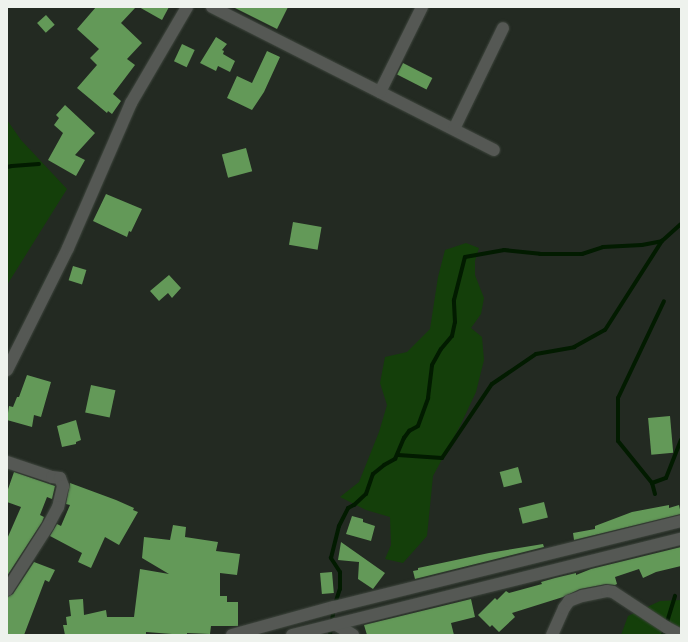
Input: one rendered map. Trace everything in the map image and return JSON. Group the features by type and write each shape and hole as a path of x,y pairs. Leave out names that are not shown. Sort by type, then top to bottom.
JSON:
{"street":[{"path":"7,370 68,248 131,103 187,7"},
{"path":"212,7 494,150"},
{"path":"380,92 422,7"},
{"path":"454,129 503,28"},
{"path":"7,462 52,477 60,478 63,486 58,507 48,526 7,590"},
{"path":"232,635 334,607 681,521"},
{"path":"292,635 681,539"},
{"path":"552,635 564,608 569,602 582,596 607,591 613,592 679,634"},
{"path":"335,624 353,635"}],"green space":[{"path":"7,120 21,140 67,189 7,285"},
{"path":"466,243 479,248 475,261 475,275 484,298 481,314 471,328 482,337 484,360 476,392 461,424 433,476 427,536 403,563 385,559 391,545 390,517 366,510 340,497 359,482 379,432 387,405 380,383 385,357 407,352 430,329 438,277 445,250"},
{"path":"681,600 681,635 621,635 628,616 660,601"}],"building":[{"path":"96,7 136,7 121,23 142,43 127,59 135,65 113,94 121,101 112,114 108,111 107,113 77,88 97,65 90,58 99,49 77,29"},
{"path":"139,7 169,7 162,20"},
{"path":"233,7 288,7 277,29"},
{"path":"46,15 55,25 46,33 37,23"},
{"path":"216,37 227,44 222,50 224,51 223,54 235,61 230,72 218,66 216,71 200,63"},
{"path":"182,44 195,50 187,67 174,61"},
{"path":"267,51 280,57 264,92 252,110 227,98 237,76 252,83"},
{"path":"403,63 432,78 427,90 397,75"},
{"path":"65,105 95,133 75,155 85,160 76,176 48,160 63,133 54,125 59,118 56,115"},
{"path":"246,148 252,171 228,178 222,154"},
{"path":"106,194 142,209 127,237 93,221"},
{"path":"293,222 322,227 318,250 289,245"},
{"path":"73,266 86,270 82,284 69,280"},
{"path":"169,275 181,288 172,298 168,293 159,301 150,291"},
{"path":"27,375 51,382 41,417 34,415 32,427 7,420 9,406 13,407 17,397 19,397"},
{"path":"91,385 115,390 110,418 85,412"},
{"path":"670,416 673,453 651,455 648,418"},
{"path":"76,420 81,440 76,442 76,444 62,447 57,426"},
{"path":"518,467 522,482 504,487 500,472"},
{"path":"14,472 55,486 52,499 47,497 40,515 44,517 42,522 7,576 7,539 21,507 7,502 7,492"},
{"path":"70,483 116,500 134,508 133,510 138,512 119,545 105,537 91,568 78,562 82,553 50,536 57,524 61,526 70,505 66,504"},
{"path":"544,502 548,518 523,524 519,508"},
{"path":"669,505 669,508 679,505 681,514 574,540 573,533 595,529 595,526 632,512"},
{"path":"352,516 363,519 363,522 375,526 371,541 346,534"},
{"path":"173,525 186,527 185,537 218,542 216,551 240,554 237,575 220,573 220,596 227,596 227,602 238,602 238,626 211,626 210,634 187,633 187,635 185,635 146,632 146,635 65,635 63,625 67,625 66,617 71,616 69,600 83,599 84,615 106,610 107,617 134,617 140,569 169,574 142,558 144,537 170,540"},
{"path":"341,542 385,573 373,589 358,579 359,562 338,560"},
{"path":"543,544 544,547 415,579 413,571 418,570 418,568 489,553"},
{"path":"681,547 681,566 656,572 643,578 639,569 615,577 617,584 615,585 606,584 580,589 563,597 512,613 515,617 499,632 492,625 490,627 478,615 495,598 497,600 506,591 509,593 542,584 541,582 555,578 576,573 576,575 591,569"},
{"path":"34,562 55,570 49,582 45,580 24,635 7,635 7,597 13,594"},
{"path":"332,572 334,593 322,594 320,573"},
{"path":"471,599 475,617 451,623 454,635 367,635 364,625"}],"waterway":[{"path":"7,167 39,164"},
{"path":"330,635 334,607 340,589 340,572 331,558 339,526 348,508 354,505 366,494 373,474 384,465 395,459 404,438 409,431 418,426 428,398 432,365 441,349 452,336 455,322 454,300 465,257 504,250 540,254 582,254 603,247 642,245 662,241 681,224"},
{"path":"398,455 442,458 492,384 536,354 574,347 605,330 662,241"},
{"path":"652,483 618,441 618,398 664,301"},
{"path":"655,494 652,483 666,478 681,440"},
{"path":"663,635 675,596"}]}
